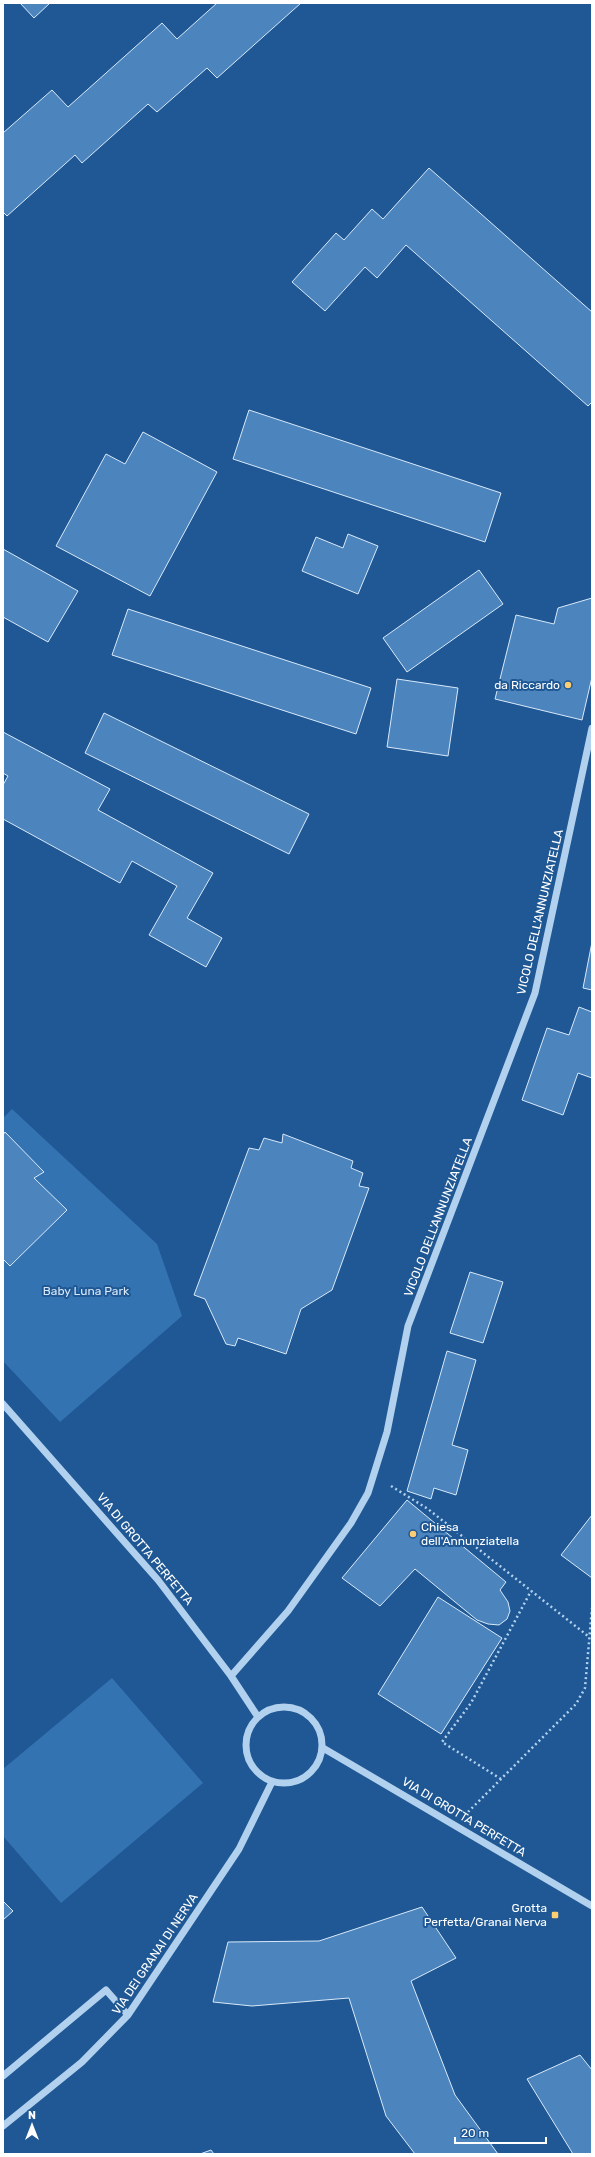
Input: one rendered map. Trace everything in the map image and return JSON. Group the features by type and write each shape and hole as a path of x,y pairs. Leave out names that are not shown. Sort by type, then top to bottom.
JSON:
{"street":[{"name":"VICOLO DELL'ANNUNZIATELLA","path":"231,1676 288,1611 351,1523 368,1493 387,1432 408,1326 535,993 592,728"},
{"name":"VIA DI GROTTA PERFETTA","path":"3,1404 158,1580 231,1676 258,1717"},
{"path":"286,1706 304,1712 318,1726 323,1748 315,1769 301,1780 284,1784 272,1782 258,1774 247,1759 246,1741 248,1732 258,1717 275,1708 286,1706"},
{"name":"VIA DI GROTTA PERFETTA","path":"323,1748 592,1906"},
{"name":"VIA DEI GRANAI DI NERVA","path":"3,2126 77,2066 128,2015 240,1849 272,1782"},
{"path":"3,2076 106,1990 128,2015"}],"path":[{"path":"374,1476 428,1509 588,1636"},
{"path":"501,1778 442,1742 471,1704 531,1591"},
{"path":"454,1825 576,1704 585,1688 588,1636 592,1608"}],"green space":[{"name":"Baby Luna Park","path":"12,1109 157,1244 182,1316 60,1422 3,1361 3,1118"},
{"path":"112,1678 203,1783 61,1903 3,1836 3,1769"}],"building":[{"path":"20,3 50,3 34,18"},
{"path":"217,3 301,3 217,78 207,68 157,112 148,104 82,163 75,155 7,216 3,212 3,133 52,90 68,107 162,23 177,39"},
{"path":"429,168 592,312 592,402 588,406 406,245 377,278 365,267 325,311 292,282 336,233 344,240 372,209 383,219"},
{"path":"249,410 501,493 485,542 233,459"},
{"path":"143,432 217,472 150,596 56,546 106,454 125,464"},
{"path":"348,534 378,546 358,594 302,571 316,537 343,548"},
{"path":"3,549 78,591 48,642 3,617"},
{"path":"479,570 503,604 407,672 383,638"},
{"path":"592,598 592,677 582,720 495,699 516,615 554,624 558,608"},
{"path":"128,609 371,688 356,734 112,655"},
{"path":"397,679 458,688 448,756 387,747"},
{"path":"104,713 309,814 289,854 85,753"},
{"path":"3,732 110,789 98,810 213,873 187,918 222,938 206,967 149,935 177,886 132,861 120,883 3,819 3,785 8,776 3,773"},
{"path":"592,942 592,990 583,988"},
{"path":"579,1007 592,1012 592,1078 578,1073 563,1115 522,1100 547,1028 569,1035"},
{"path":"5,1132 44,1172 34,1178 67,1210 10,1266 3,1259 3,1135"},
{"path":"283,1134 353,1161 351,1168 363,1173 359,1186 369,1188 332,1290 301,1309 286,1354 238,1338 235,1346 226,1344 205,1299 194,1295 249,1148 259,1150 264,1138 282,1143"},
{"path":"470,1272 503,1282 483,1343 450,1333"},
{"path":"447,1351 476,1360 452,1445 468,1450 456,1495 434,1488 431,1499 407,1491"},
{"name":"Chiesa dell'Annunziatella","path":"407,1500 506,1582 500,1590 508,1602 510,1611 507,1619 499,1625 488,1624 477,1620 415,1569 380,1606 342,1578"},
{"path":"592,1515 592,1578 561,1555"},
{"path":"438,1597 502,1638 441,1734 378,1694"},
{"path":"3,1901 13,1911 3,1920"},
{"path":"422,1907 456,1958 411,1981 455,2095 498,2154 415,2154 386,2116 349,1998 252,2006 213,2002 228,1942 319,1941"},
{"path":"580,2055 592,2070 592,2154 573,2154 527,2079"},
{"path":"211,2150 214,2154 200,2154"}],"place":[{"name":"da Riccardo","path":"568,685"},
{"name":"Chiesa dell'Annunziatella","path":"413,1534"},
{"name":"Grotta Perfetta/Granai Nerva","path":"555,1915"}]}
